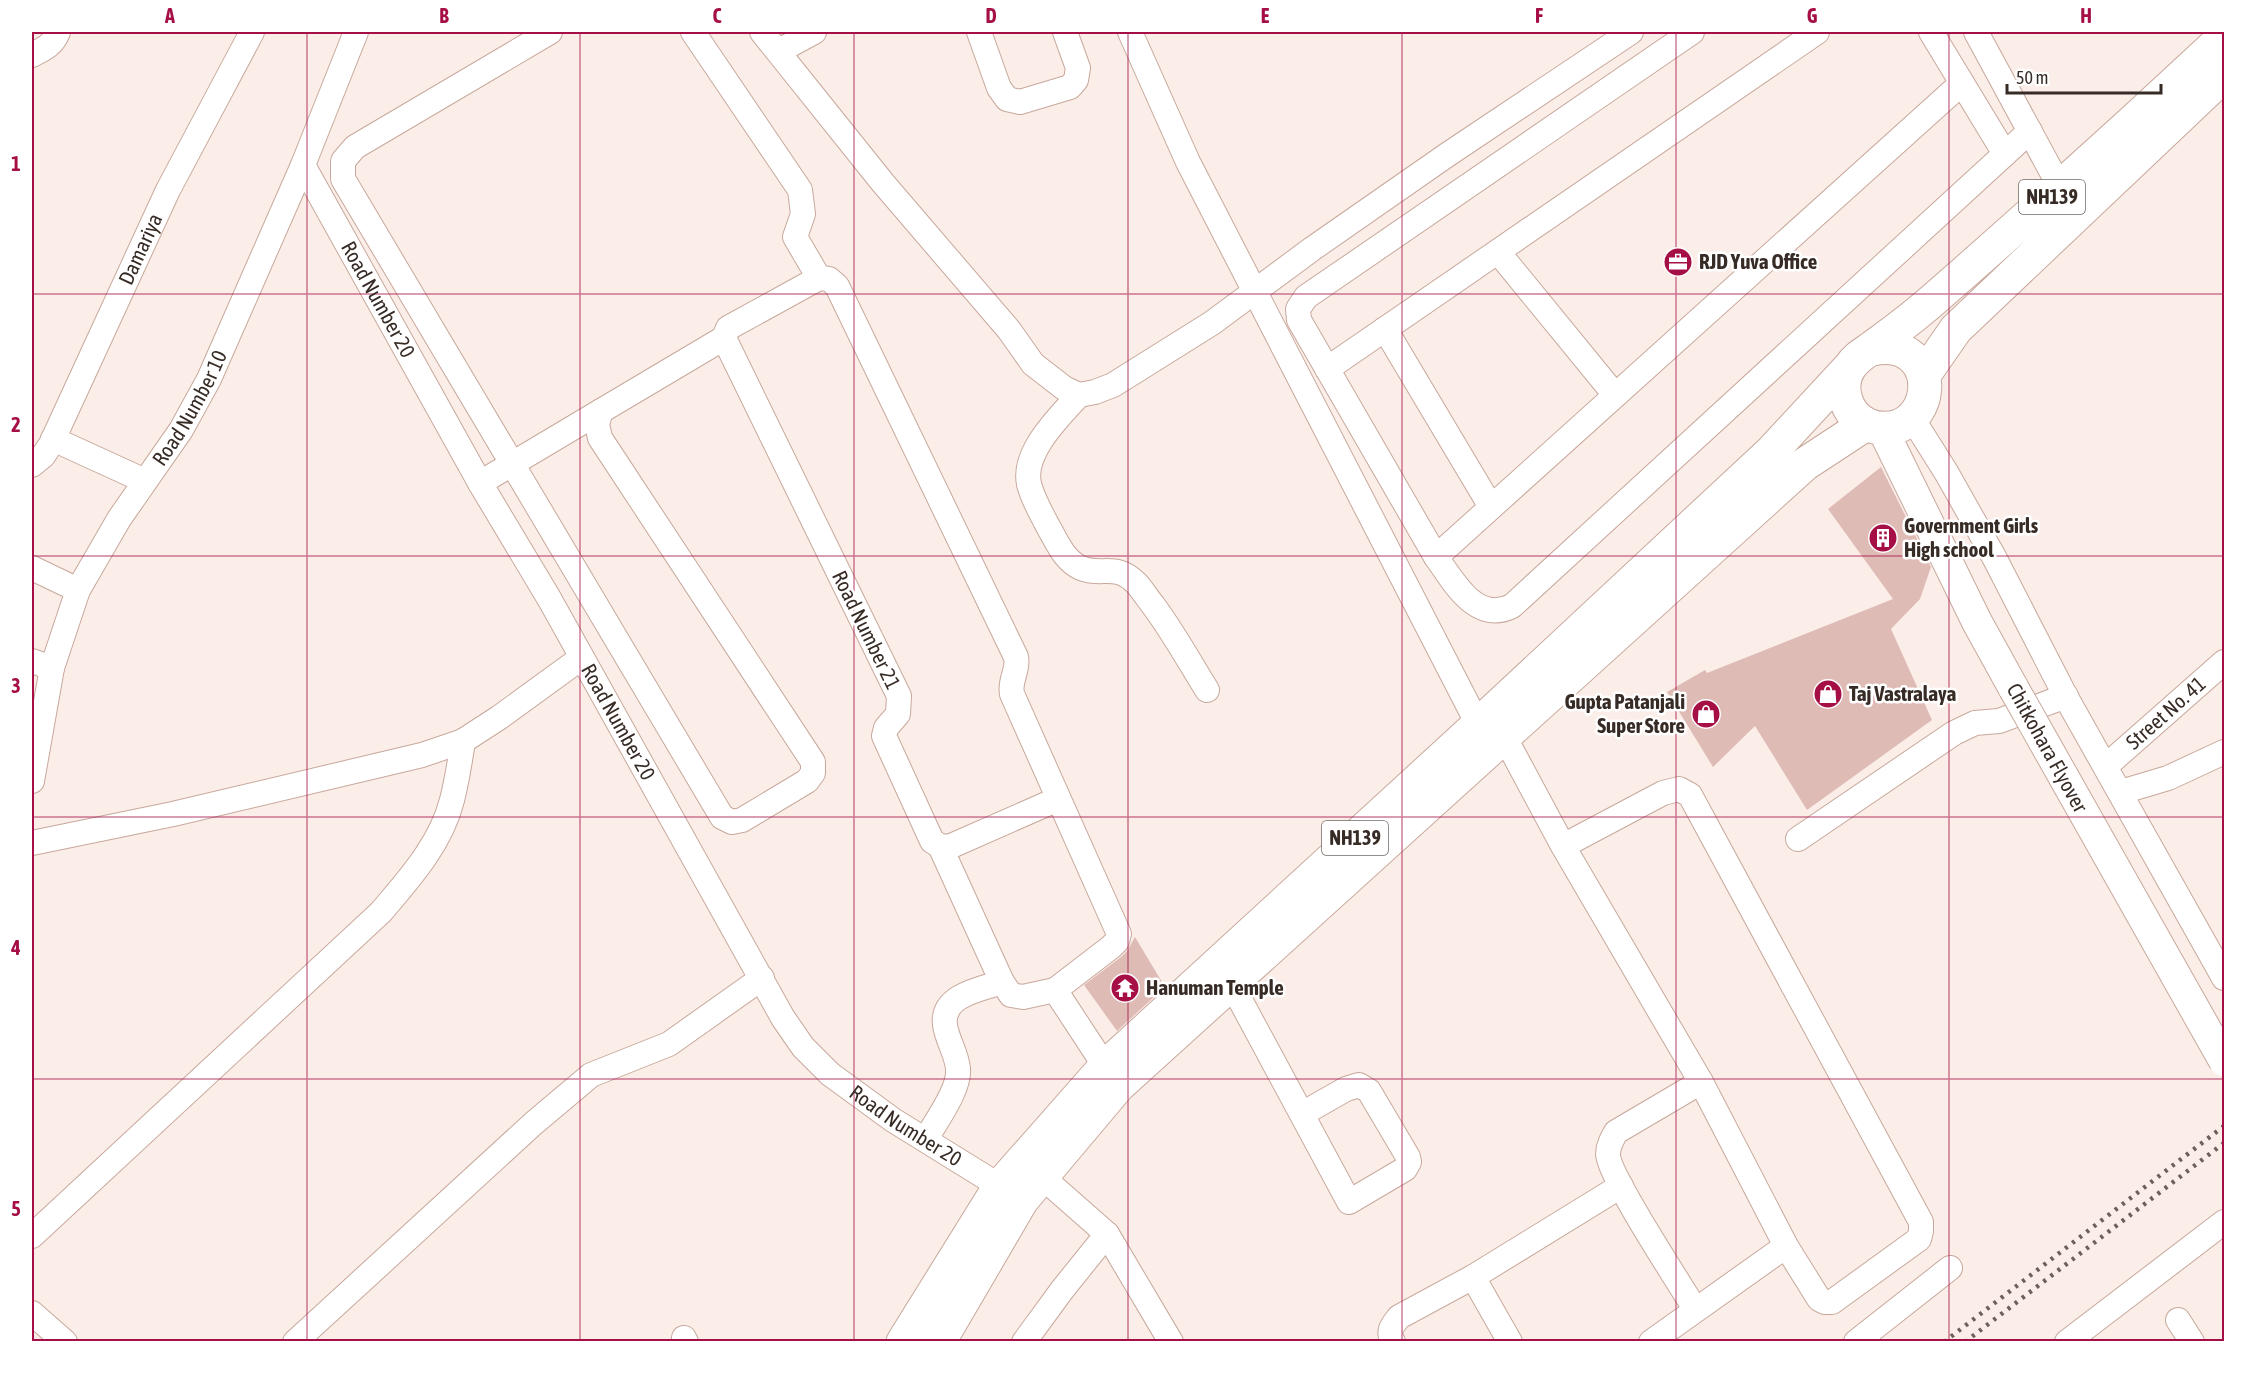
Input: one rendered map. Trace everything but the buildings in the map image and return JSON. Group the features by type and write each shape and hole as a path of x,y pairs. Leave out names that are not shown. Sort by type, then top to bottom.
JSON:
{"highway":[{"name":"NH139","path":"1111,1077 1231,983 1491,736 1772,452 1860,359 1925,308 2061,189 2224,37"},
{"name":"NH139","path":"903,1341 1021,1187 1111,1077 1491,736 1805,464 1922,406 1926,390 1924,375 1956,329 2224,75"},
{"path":"1887,424 1854,414 1845,400 1844,384 1860,359 1888,347 1904,351 1916,361 1924,375"},
{"name":"NH139","path":"939,1341 1021,1187"}],"main road":[{"name":"Chitkohara Flyover","path":"1887,424 1906,479 1977,622 2224,1061"}],"street":[{"path":"32,55 54,42 58,32"},
{"name":"Damariya","path":"32,465 43,456 53,439 168,190 252,32"},
{"name":"Road Number 10","path":"32,781 42,664 78,590 119,519 181,430 209,379 303,165 356,32"},
{"path":"550,32 355,147 343,161 343,179 722,817 732,822 742,820 807,781 813,773 813,762 600,438 597,424 602,411"},
{"path":"693,32 800,190 803,214 795,237 819,278"},
{"path":"762,32 883,183 1009,330 1033,364 1064,388 1079,395 1113,385 1212,323 1447,154 1626,33"},
{"path":"779,51 814,32"},
{"path":"979,32 999,88 1007,99 1020,102 1070,87 1076,80 1078,68 1065,32"},
{"path":"1130,32 1188,162 1491,736 1563,846 1701,1082 1786,1246 1819,1299 1832,1302 1918,1239 1922,1231 1921,1222 1690,795 1679,789 1663,792 1563,846"},
{"path":"1692,32 1306,297 1298,309 1299,320 1436,557 1461,592 1480,608 1500,612 1512,606 2030,131"},
{"path":"1327,369 1817,32"},
{"path":"1931,32 2005,154"},
{"path":"1976,32 2061,189"},
{"path":"1436,557 1962,83"},
{"name":"Road Number 20","path":"303,165 480,483 550,600 783,1018 803,1047 830,1074 893,1120 1107,1234 1171,1341"},
{"path":"1497,252 1615,395"},
{"path":"480,483 819,278 829,279 837,286 1016,657 1018,664 1011,685 1012,694 1119,934 1117,941 1055,990 1023,998 1011,995 1002,982 940,846"},
{"path":"1385,329 1491,507"},
{"name":"Road Number 21","path":"726,333 899,696 898,714 886,728 884,736 932,840 940,846"},
{"path":"1079,395 1042,440 1031,459 1029,482 1036,504 1065,556 1073,564 1083,569 1114,570 1125,574 1137,583 1166,623 1207,690"},
{"path":"1887,424 1946,472 1994,557 2066,696 2224,978"},
{"path":"53,439 145,481"},
{"path":"32,568 78,590"},
{"path":"32,843 173,814 422,755 463,741 581,658"},
{"name":"Street No. 41","path":"2106,766 2224,662"},
{"path":"1798,839 1954,733 1975,723 1999,721 2066,696"},
{"path":"32,1236 381,912 414,873 439,834 452,802 463,741"},
{"path":"2121,792 2199,766 2224,752"},
{"path":"940,846 949,847 1058,799"},
{"path":"295,1341 534,1123 591,1075 669,1044 762,978"},
{"path":"926,1139 956,1085 958,1069 945,1025 945,1015 952,1002 962,996 1002,982"},
{"path":"1231,983 1349,1202 1405,1169 1409,1162 1369,1090 1359,1085 1346,1089 1302,1114"},
{"path":"1055,990 1111,1077"},
{"path":"1695,1309 1621,1186 1607,1156 1609,1144 1616,1132 1701,1082"},
{"path":"1394,1341 1390,1336 1390,1327 1399,1317 1473,1277 1621,1186"},
{"path":"2067,1341 2224,1222"},
{"path":"1024,1341 1107,1234"},
{"path":"1651,1341 1786,1246"},
{"path":"1856,1341 1950,1268"},
{"path":"1473,1277 1510,1341"},
{"path":"32,1313 65,1341"},
{"path":"2178,1320 2192,1341"}],"railway":[{"path":"1944,1342 2224,1126"},
{"path":"1965,1342 2224,1143"}],"place":[{"name":"RJD Yuva Office","path":"1678,262"},
{"name":"Government Girls High school","path":"1883,538"},
{"name":"Taj Vastralaya","path":"1828,694"},
{"name":"Gupta Patanjali Super Store","path":"1706,714"},
{"name":"Hanuman Temple","path":"1125,988"}]}
